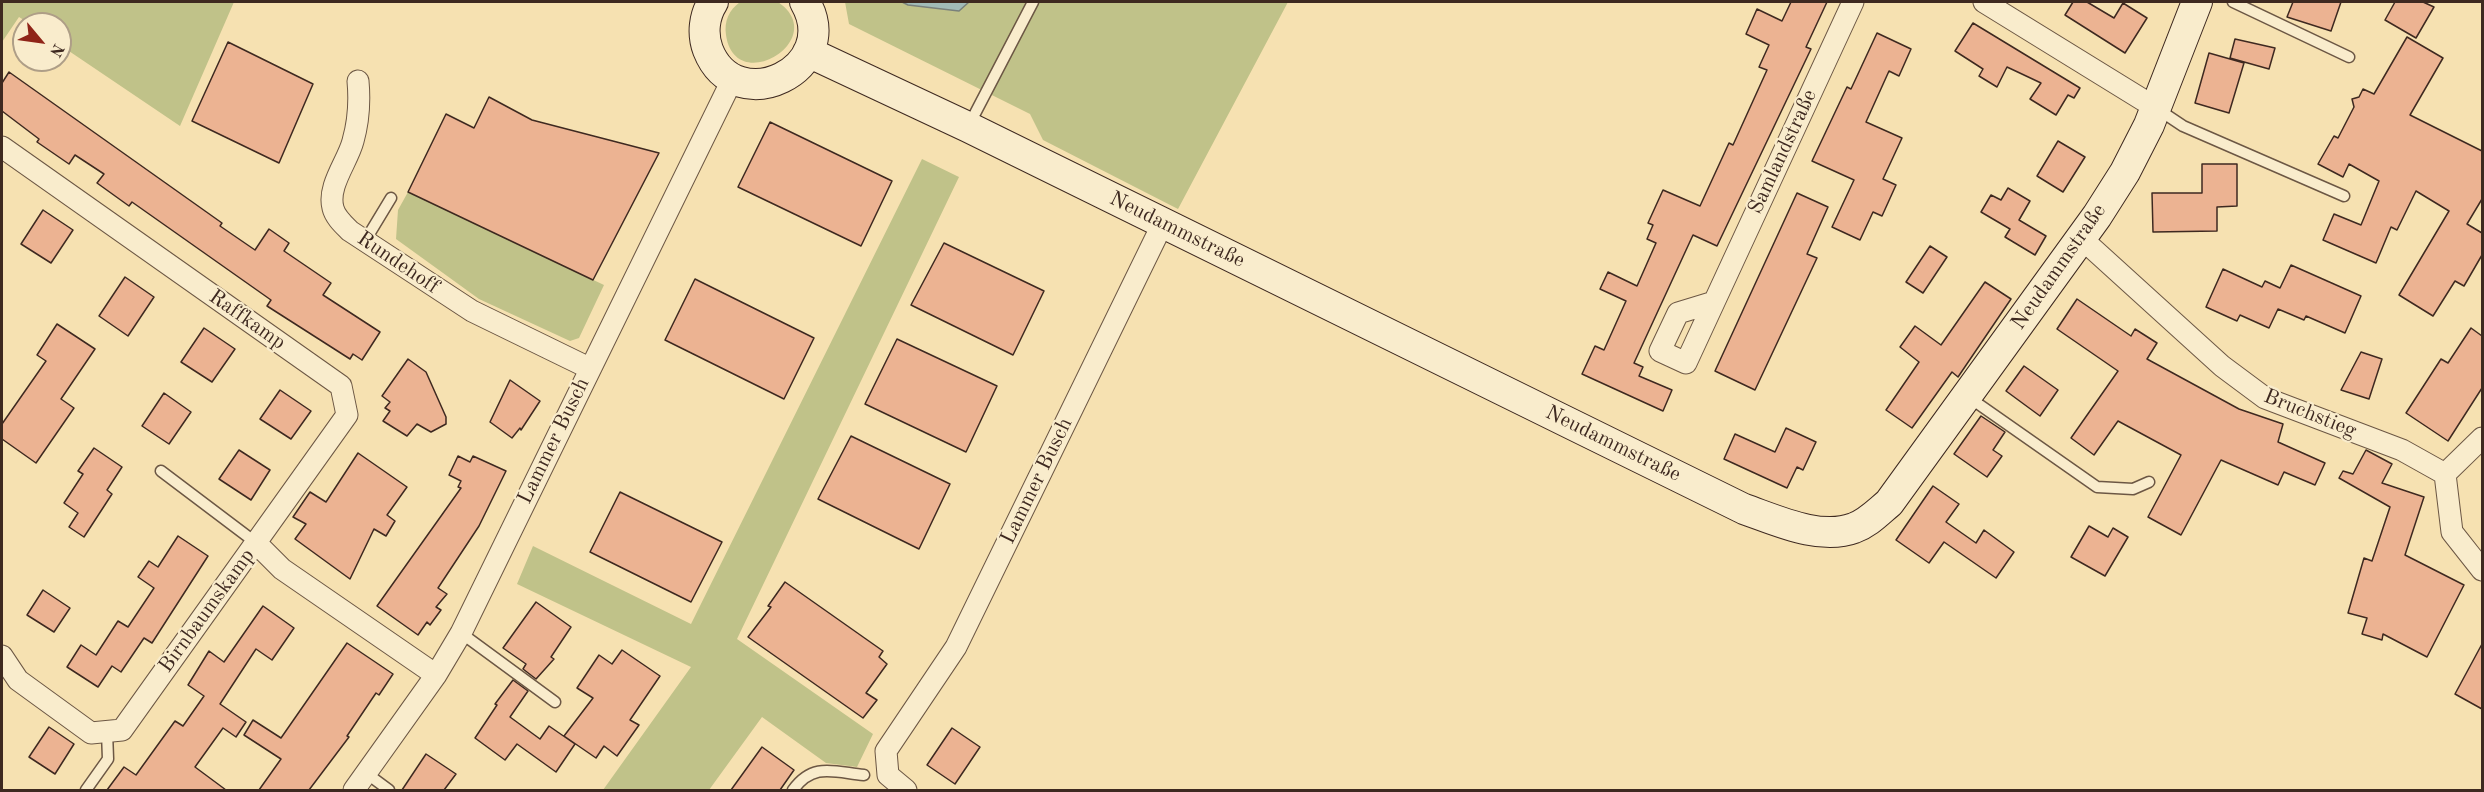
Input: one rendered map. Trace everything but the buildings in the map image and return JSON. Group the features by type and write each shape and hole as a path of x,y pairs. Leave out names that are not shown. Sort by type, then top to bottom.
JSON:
{"main road":[{"path":"709,3 704,28 707,47 717,65 733,78 754,84 775,82 795,70 808,52 813,23 805,2"},
{"name":"Neudammstraße","path":"808,52 968,127 1744,509 1822,531 1855,528 1889,503 2081,238 2125,172 2156,108 2197,2"}],"street":[{"name":"Samlandstraße","path":"1714,302 1853,2"},
{"path":"1984,2 2156,108"},
{"name":"Lammer Busch","path":"354,790 436,675 461,633 733,78"},
{"name":"Rundehoff","path":"358,81 361,111 353,144 333,194 333,208 345,226 472,311 589,368"},
{"name":"Raffkamp","path":"2,147 341,386 347,415 255,542"},
{"name":"Lammer Busch","path":"906,790 888,775 886,751 956,647 1163,223"},
{"name":"Bruchstieg","path":"2081,238 2222,366 2265,399 2402,450 2445,474"},
{"path":"2482,438 2445,474 2452,532 2482,570"},
{"name":"Birnbaumskamp","path":"107,732 122,730 255,542 282,569 436,675"},
{"path":"2,656 18,680 72,720 91,733 107,732"}],"lane":[{"path":"968,127 1033,2"},
{"path":"2233,2 2349,57"},
{"path":"2156,108 2183,126 2344,195"},
{"path":"365,241 391,198"},
{"path":"1967,396 2097,487 2133,489 2149,482"},
{"path":"161,471 255,542"},
{"path":"461,633 555,702"},
{"path":"86,790 108,759 107,732"},
{"path":"793,790 802,777 816,771 864,775"},
{"path":"366,773 389,790"}],"green space":[{"path":"2,2 234,2 180,126 72,53 72,12 12,12 12,27 2,42"},
{"path":"740,2 778,2 792,17 794,32 788,45 776,56 761,62 746,62 733,53 726,35 726,25 730,12"},
{"path":"845,2 1288,2 1178,209 1043,140 1030,114 849,24"},
{"path":"922,159 959,177 737,639 873,734 857,767 826,763 762,717 709,790 603,790 691,667 517,584 533,546 691,624"},
{"path":"408,192 604,285 579,338 570,341 479,299 396,239 398,210"}],"water":[{"path":"902,2 969,2 959,11 908,5"}]}
